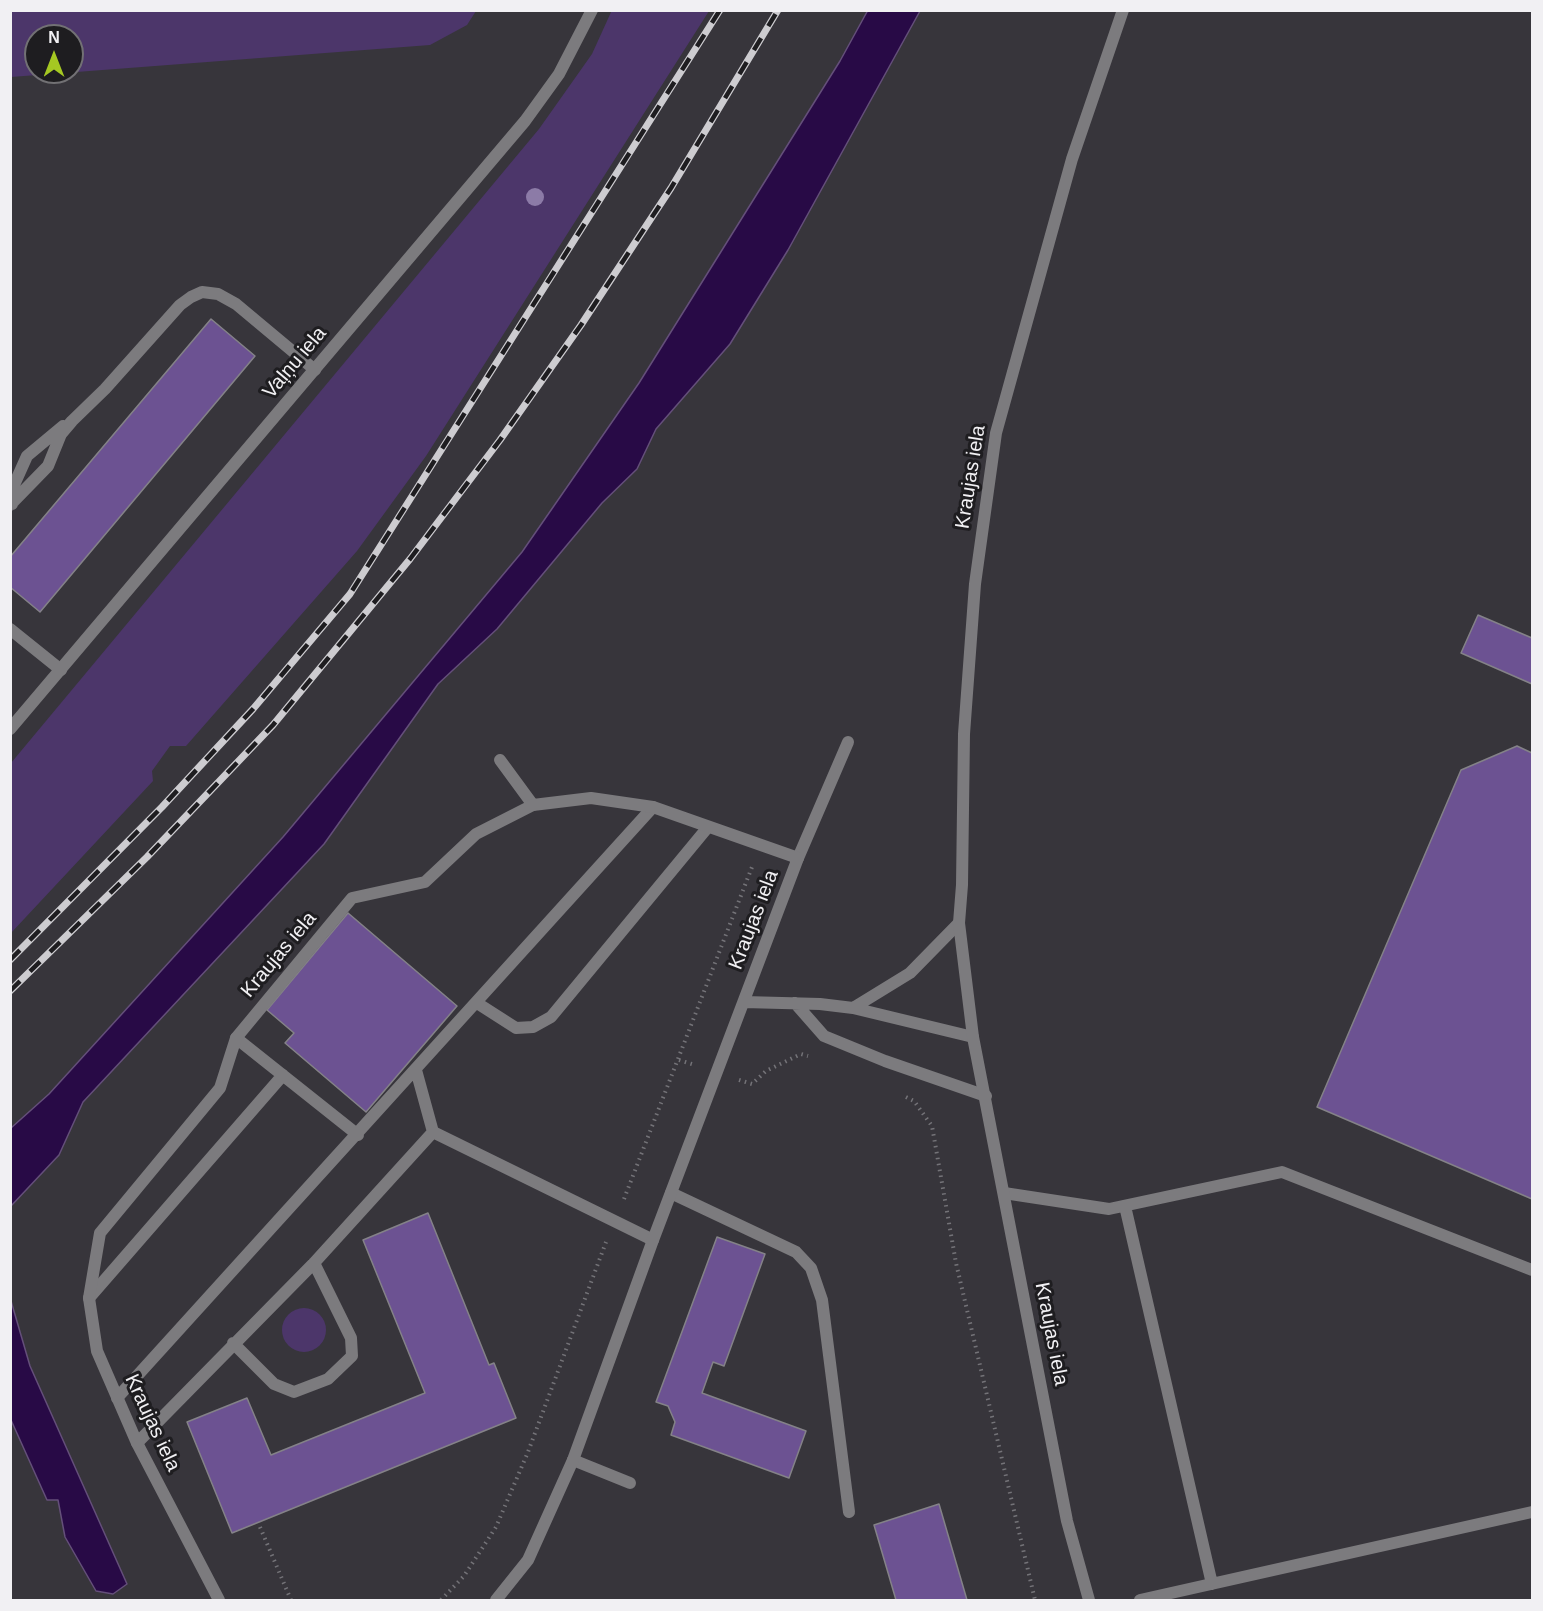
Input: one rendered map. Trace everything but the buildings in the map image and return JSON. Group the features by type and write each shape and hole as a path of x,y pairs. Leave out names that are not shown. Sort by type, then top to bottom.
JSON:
{"street":[{"name":"Vaļņu iela","path":"10,729 525,121 559,74 592,10"},
{"name":"Kraujas iela","path":"1089,1600 1066,1521 974,1037 959,923 962,885 964,734 973,607 996,433 1072,159 1123,10"},
{"path":"11,504 48,466 61,434 72,421 105,389 180,305 202,292 218,294 236,304 315,370"},
{"path":"11,504 17,478 27,456 55,431 72,421"},
{"path":"10,629 61,670"},
{"path":"798,858 848,742"},
{"path":"500,760 533,805"},
{"name":"Kraujas iela","path":"219,1600 137,1443 97,1351 89,1298 100,1233 220,1088 236,1038 352,898 425,882 476,834 533,805 591,798 652,807 798,858 652,1240 573,1460 528,1560 496,1600"},
{"path":"117,1398 358,1135 652,807"},
{"path":"477,1003 516,1028 533,1027 551,1017 708,827"},
{"path":"853,1008 910,973 959,923"},
{"name":"Kraujas iela","path":"744,1002 795,1003 853,1008 974,1037"},
{"path":"795,1003 824,1036 885,1061 986,1096"},
{"path":"236,1038 358,1135"},
{"path":"416,1070 433,1132 652,1240"},
{"path":"89,1298 283,1075"},
{"path":"137,1443 314,1263 433,1132"},
{"path":"1005,1193 1109,1209 1282,1172 1533,1270"},
{"path":"671,1193 796,1252 811,1268 822,1300 849,1512"},
{"path":"1125,1206 1212,1584"},
{"path":"233,1343 273,1384 294,1392 328,1379 352,1356 351,1338 314,1263"},
{"path":"573,1460 630,1483"},
{"path":"1140,1600 1533,1512"}],"path":[{"path":"679,1059 752,1084 766,1071 801,1054 812,1057"},
{"path":"904,1096 914,1101 932,1126 956,1263 1035,1600"},
{"path":"260,1527 291,1600"}],"shaded area":[{"path":"11,10 476,10 467,25 430,45 84,71 84,24 24,24 24,76 11,77"},
{"path":"612,10 709,11 426,456 357,551 186,746 170,746 152,771 153,781 11,933 11,763 539,129 592,54"},
{"path":"868,10 920,11 788,250 730,344 656,429 637,469 602,503 497,629 438,684 324,844 83,1102 59,1155 11,1206 11,1128 49,1094 283,837 522,552 639,383 840,61"},
{"path":"11,1301 30,1366 127,1584 113,1594 96,1591 65,1537 58,1500 47,1500 11,1420"},
{"path":"304,1308 320,1314 326,1330 320,1346 304,1352 288,1346 282,1330 288,1314"}],"railway":[{"path":"10,960 162,807 253,709 350,594 720,10"},
{"path":"10,991 147,857 273,725 410,559 500,440 581,325 671,188 778,10"}]}
